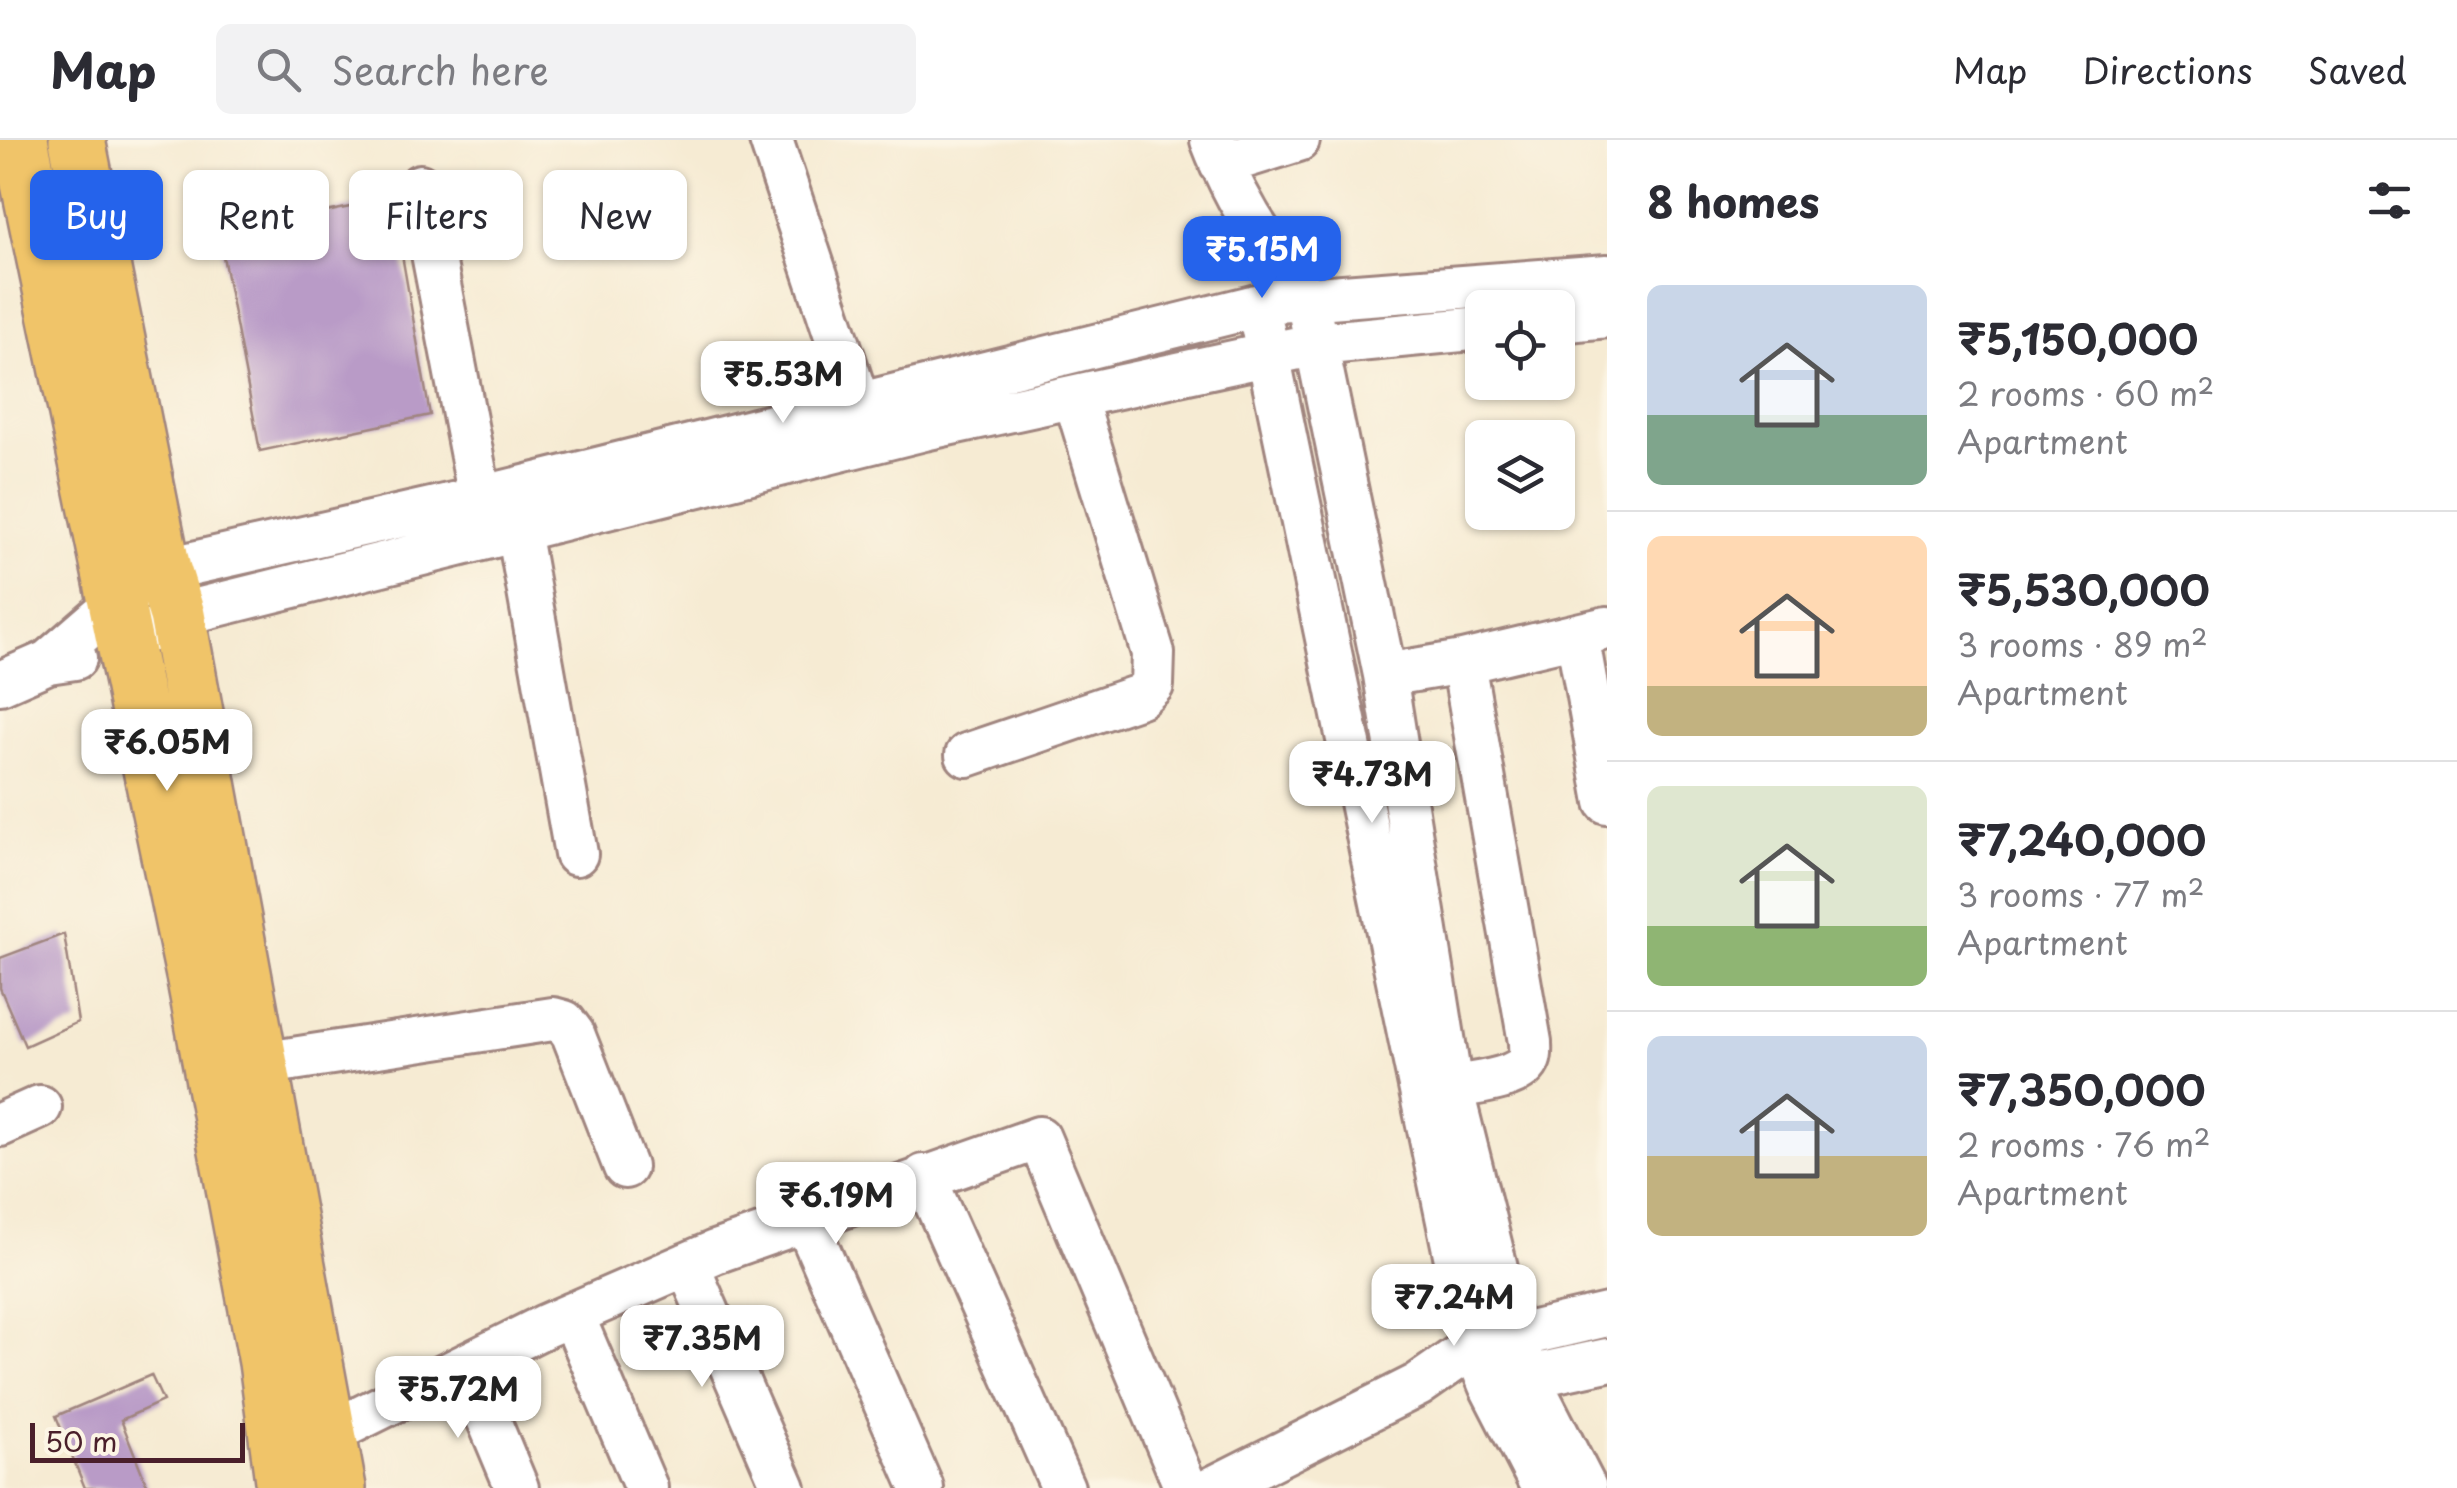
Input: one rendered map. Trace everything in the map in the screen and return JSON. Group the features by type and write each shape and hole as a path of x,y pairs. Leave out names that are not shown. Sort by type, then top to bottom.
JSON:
{"main road":[{"path":"20,140 202,1018 268,1362 284,1488"},
{"path":"77,140 170,593 338,1488"}],"street":[{"path":"771,140 858,405"},
{"path":"1298,140 1216,152 1272,256 1307,299 1318,344 1385,675 1494,1341"},
{"path":"1272,256 1258,306 1268,354 1494,1341 1543,1488"},
{"path":"434,260 480,498"},
{"path":"0,683 120,627 170,593 480,498 1258,306 1607,276"},
{"path":"1575,319 1607,316"},
{"path":"170,593 518,530 910,432 1268,354 1318,344 1465,330"},
{"path":"967,756 1140,696 1152,684 1153,654 1075,398"},
{"path":"518,530 576,854"},
{"path":"1385,675 1463,662 1592,632 1607,802"},
{"path":"1451,1088 1505,1077 1523,1068 1529,1059 1530,1042 1463,662"},
{"path":"260,1064 553,1020 564,1022 573,1034 625,1166"},
{"path":"0,1124 40,1107"},
{"path":"328,1434 572,1314 687,1264 1039,1138 1186,1488"},
{"path":"924,1176 1063,1488"},
{"path":"806,1219 922,1488"},
{"path":"687,1264 784,1488"},
{"path":"572,1314 646,1488"},
{"path":"1226,1485 1494,1341 1607,1315"},
{"path":"1418,1385 1509,1381 1607,1360"},
{"path":"466,1366 517,1488"},
{"path":"1509,1381 1585,1488"}],"building":[{"path":"349,207 349,260 403,260 430,415 260,451 224,260 329,260 329,211"},
{"path":"64,934 78,1022 25,1046 0,988 0,958"},
{"path":"151,1375 163,1401 121,1420 148,1488 85,1488 56,1416"}]}
